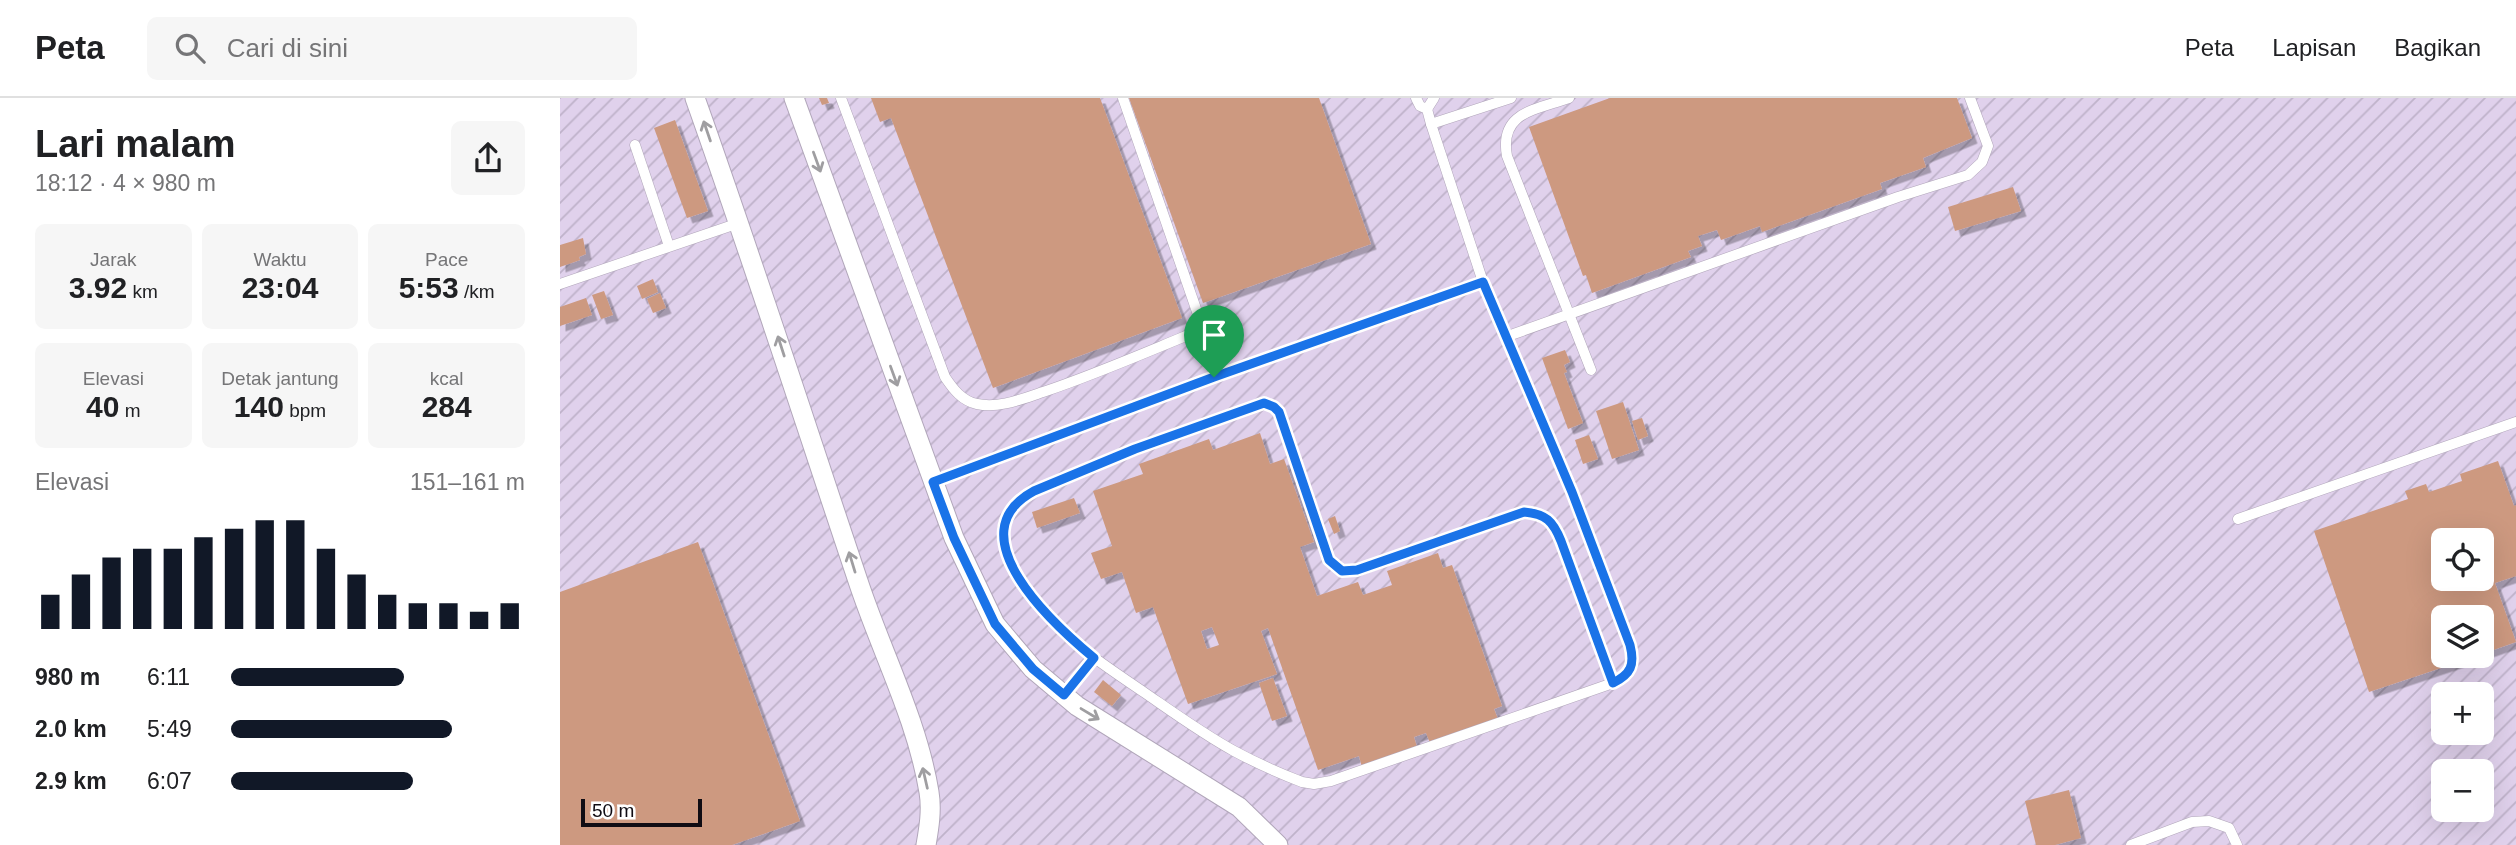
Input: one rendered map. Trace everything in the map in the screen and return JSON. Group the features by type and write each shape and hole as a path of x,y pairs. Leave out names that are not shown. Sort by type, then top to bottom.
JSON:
{"street":[{"path":"695,98 858,582 922,762 929,794 926,845"},
{"path":"794,98 954,538 995,624 1033,669 1077,706 1240,807 1278,845"}],"lane":[{"path":"841,98 945,377 964,399 975,404 990,405 1012,402 1087,377 1203,329"},
{"path":"1123,98 1203,329 1214,377"},
{"path":"1416,98 1420,106 1427,110 1483,282 1572,492 1630,645 1634,659 1629,673 1613,683 1331,781 1314,784 1302,782 1233,750 1094,658 1066,635 1026,589 1012,567 1002,541 1003,524 1009,510 1020,498 1135,449 1264,403 1279,412 1329,560 1342,571 1357,570 1524,512 1545,516 1556,528 1613,683"},
{"path":"1427,110 1434,98"},
{"path":"1569,98 1515,119 1508,129 1505,141 1507,156 1591,370"},
{"path":"1508,336 1569,312 1968,175 1982,162 1988,146 1970,98"},
{"path":"1431,124 1505,99"},
{"path":"635,145 669,246"},
{"path":"560,284 739,223"},
{"path":"933,482 1214,377 1483,282"},
{"path":"2238,519 2516,422"},
{"path":"1064,695 1094,658"},
{"path":"2131,845 2192,822 2209,821 2229,828 2237,845"}],"shaded area":[{"path":"560,98 2516,98 2516,845 560,845"}],"building":[{"path":"819,98 827,98 829,103 822,105"},
{"path":"871,98 1100,98 1182,318 993,388 891,118 880,122"},
{"path":"1129,98 1319,98 1371,244 1203,303"},
{"path":"1610,98 1957,98 1972,138 1923,158 1926,167 1880,183 1882,189 1762,232 1760,226 1721,240 1717,230 1698,236 1702,246 1688,251 1691,257 1592,293 1586,275 1583,276 1529,127"},
{"path":"675,120 708,211 687,218 654,128"},
{"path":"2013,187 2021,211 1955,231 1948,207"},
{"path":"583,238 586,254 579,257 580,260 560,267 560,245"},
{"path":"653,279 658,292 642,299 637,286"},
{"path":"604,291 613,315 601,319 592,295"},
{"path":"660,293 666,308 653,313 647,299"},
{"path":"586,298 592,315 560,326 560,307"},
{"path":"1565,350 1570,362 1564,365 1567,372 1564,373 1583,423 1568,429 1542,358"},
{"path":"1623,402 1639,450 1612,459 1596,411"},
{"path":"1642,418 1648,436 1638,440 1632,421"},
{"path":"1260,433 1270,464 1284,459 1314,542 1300,547 1317,596 1358,582 1363,595 1392,585 1387,571 1438,553 1443,568 1452,565 1502,706 1494,709 1498,719 1430,743 1426,733 1414,737 1417,747 1362,767 1359,756 1318,770 1268,628 1261,631 1277,674 1188,704 1153,607 1136,613 1122,572 1101,579 1091,553 1112,546 1093,491 1143,474 1139,464 1209,439 1213,450","holes":["1212,627 1219,645 1207,649 1201,631"]},
{"path":"1589,435 1598,459 1583,464 1575,440"},
{"path":"2498,461 2514,506 2516,505 2516,576 2495,583 2516,642 2494,650 2494,605 2431,605 2431,668 2441,668 2369,692 2314,531 2408,499 2405,491 2426,484 2429,492 2462,481 2460,474"},
{"path":"1074,498 1080,513 1037,528 1032,512"},
{"path":"1335,516 1340,531 1334,534 1328,519"},
{"path":"698,542 800,821 732,845 560,845 560,592"},
{"path":"1273,678 1287,716 1272,721 1259,683"},
{"path":"1103,680 1121,695 1112,706 1094,692"},
{"path":"2069,790 2081,838 2055,845 2036,845 2025,801"}],"route":[{"path":"1483,282 1572,492 1630,645 1634,659 1629,673 1613,683 1556,528 1545,516 1524,512 1357,570 1342,571 1329,560 1279,412 1264,403 1135,449 1034,491 1020,498 1009,510 1003,524 1002,541 1012,567 1026,589 1066,635 1094,658 1064,695 1033,669 995,624 954,538 933,482 1214,377 1483,282"}]}
